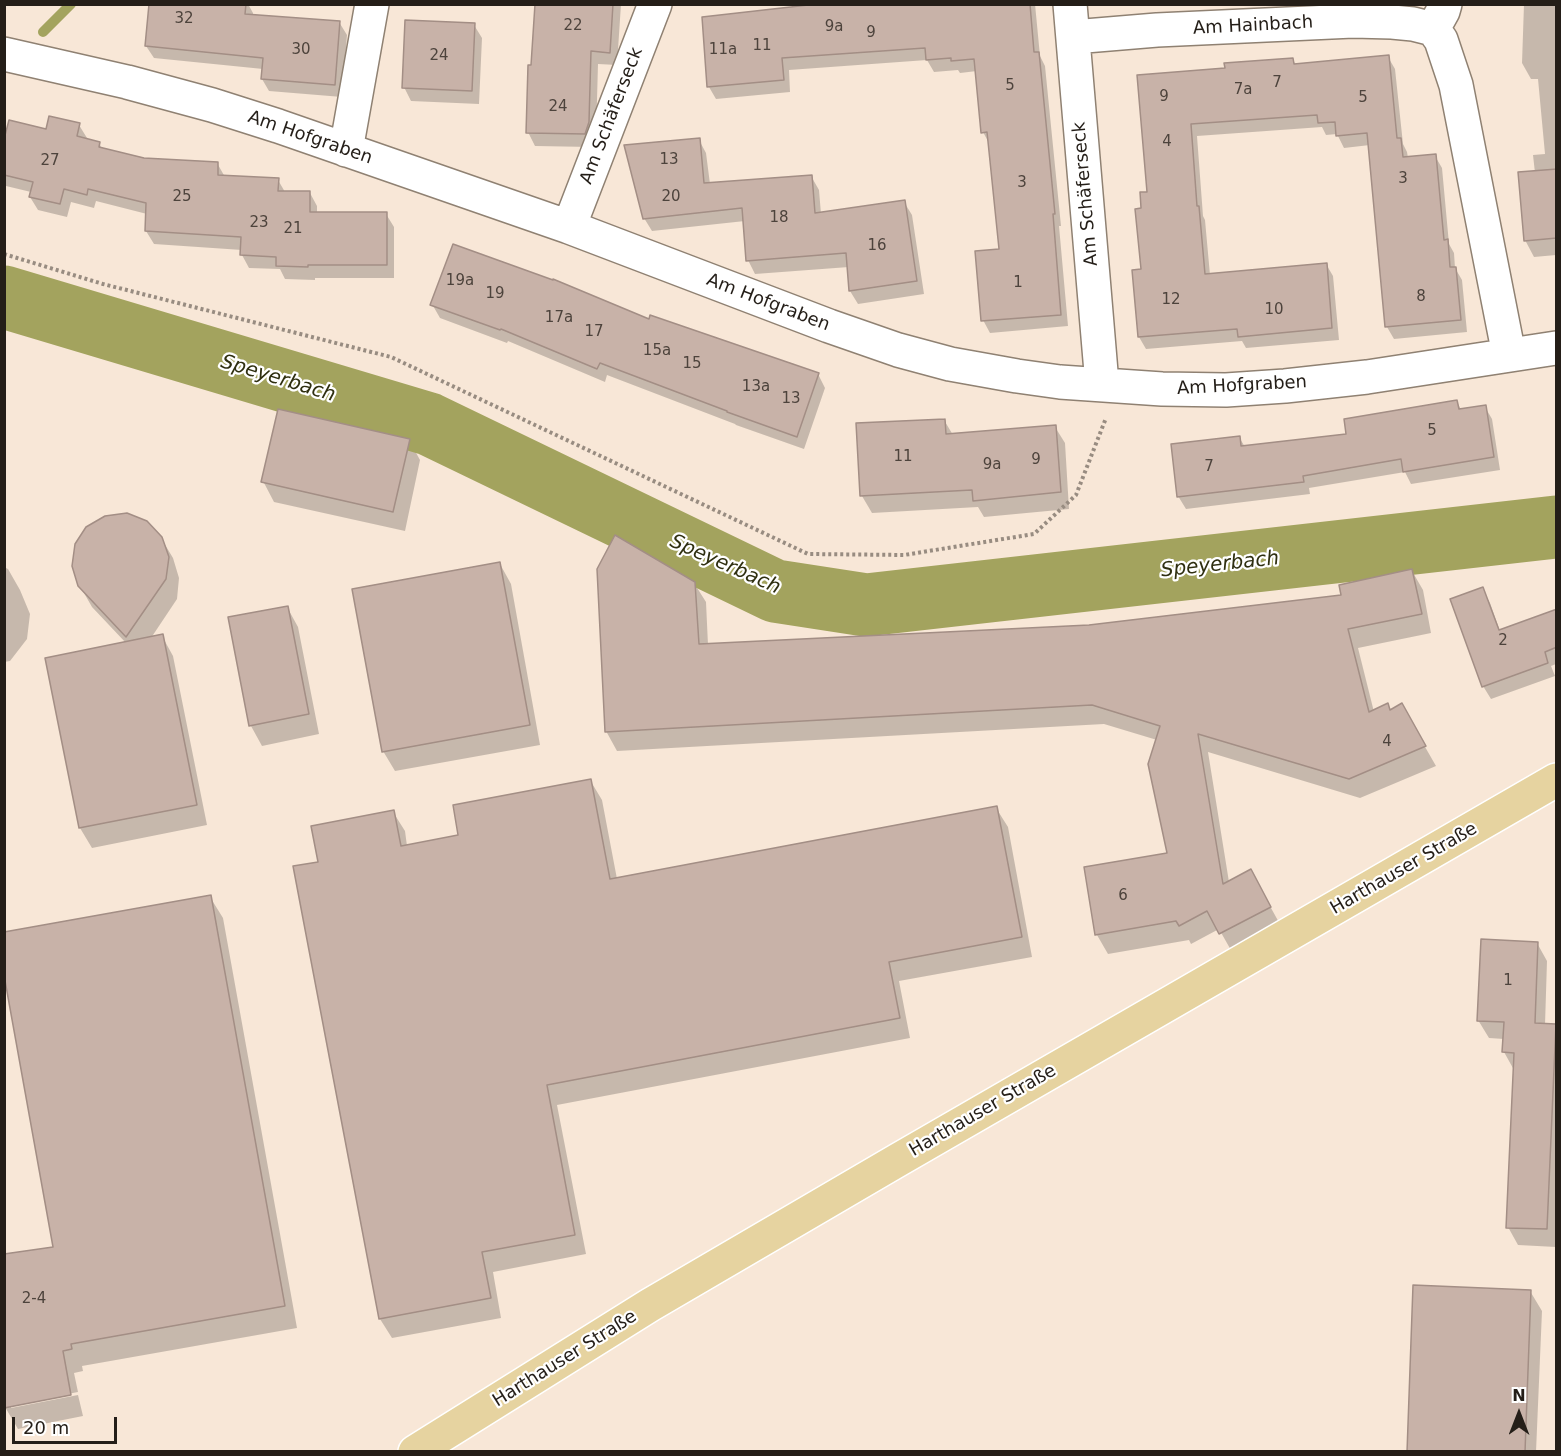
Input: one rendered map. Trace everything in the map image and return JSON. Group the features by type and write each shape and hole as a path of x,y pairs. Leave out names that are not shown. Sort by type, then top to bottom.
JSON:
{"main road":[{"name":"Harthauser Straße","path":"415,1452 692,1281 1557,780"}],"street":[{"path":"346,150 372,4"},
{"name":"Am Schäferseck","path":"569,227 655,4"},
{"name":"Am Schäferseck","path":"1070,4 1102,384"},
{"name":"Am Hainbach","path":"1072,37 1157,30 1353,21 1413,24 1439,17 1441,40 1455,85 1509,355"},
{"name":"Am Hofgraben","path":"4,54 127,82 278,126 569,227 829,326 898,350 950,364 1060,382 1162,389 1226,390 1367,377 1557,348"}],"path":[{"path":"4,254 103,284 391,357 808,554 904,555 1034,534 1076,495 1108,412 1102,384"}],"building":[{"path":"149,4 246,4 245,14 340,21 335,85 261,79 263,58 145,46"},
{"path":"535,4 613,4 610,53 591,51 589,122 585,134 526,133 528,65 531,65"},
{"path":"817,4 1030,4 1034,52 1039,52 1055,214 1053,214 1061,315 981,321 975,251 999,249 987,132 981,133 974,59 926,60 925,48 782,58 784,80 707,87 702,17"},
{"path":"405,20 475,23 472,91 402,88"},
{"path":"1389,55 1397,138 1401,138 1403,157 1436,154 1444,240 1448,239 1450,267 1456,267 1461,320 1385,327 1367,133 1336,136 1335,122 1318,123 1317,115 1191,124 1205,274 1327,263 1332,328 1238,337 1237,329 1138,337 1132,270 1141,269 1135,209 1141,208 1140,192 1147,192 1137,75 1225,68 1224,63 1293,58 1294,64"},
{"path":"49,116 80,123 77,136 100,142 99,147 144,158 218,162 218,175 279,178 278,191 310,191 310,212 387,212 387,265 276,266 276,257 240,255 241,237 145,231 146,203 88,189 87,195 64,189 60,204 29,197 33,182 4,175 4,139 9,120 46,129"},
{"path":"700,138 704,183 812,175 815,213 905,200 917,281 849,291 846,253 746,261 742,208 643,219 624,145"},
{"path":"1557,169 1557,238 1524,241 1518,172"},
{"path":"453,244 553,279 649,319 650,315 819,373 797,437 600,363 597,369 501,329 430,305"},
{"path":"1457,400 1459,409 1486,405 1494,457 1403,472 1401,459 1303,476 1304,482 1177,497 1171,444 1240,436 1241,446 1346,434 1344,419"},
{"path":"278,409 410,439 393,512 261,482"},
{"path":"945,419 946,434 1056,425 1061,492 973,501 972,490 860,496 856,423"},
{"path":"127,513 147,521 162,537 169,557 166,579 126,637 78,586 72,566 75,544 86,527 105,516"},
{"path":"615,535 695,582 699,644 1089,625 1341,595 1339,585 1412,569 1422,614 1348,629 1369,712 1388,703 1390,710 1402,703 1426,746 1349,779 1198,734 1223,884 1251,869 1271,907 1219,934 1207,911 1179,926 1176,921 1095,935 1084,867 1167,853 1148,764 1160,726 1092,705 605,732 597,569"},
{"path":"500,562 530,725 382,752 352,589"},
{"path":"1483,587 1499,630 1557,609 1557,647 1545,652 1548,663 1482,687 1450,599"},
{"path":"288,606 309,714 249,726 228,617"},
{"path":"163,634 197,805 79,828 45,658"},
{"path":"591,779 610,879 997,806 1022,937 889,962 900,1018 547,1085 575,1235 482,1252 491,1298 379,1319 293,866 318,862 311,826 394,810 401,846 458,835 453,805"},
{"path":"211,895 285,1306 71,1344 72,1349 63,1351 71,1395 4,1408 4,1254 53,1247 4,975 4,932"},
{"path":"1481,939 1538,942 1535,1023 1556,1024 1547,1229 1506,1228 1514,1053 1502,1052 1504,1022 1477,1021"},
{"path":"1413,1285 1531,1290 1525,1452 1407,1452"}],"waterway":[{"path":"43,32 71,4"},
{"name":"Speyerbach","path":"4,297 429,424 775,591 866,605 1556,527"}]}
